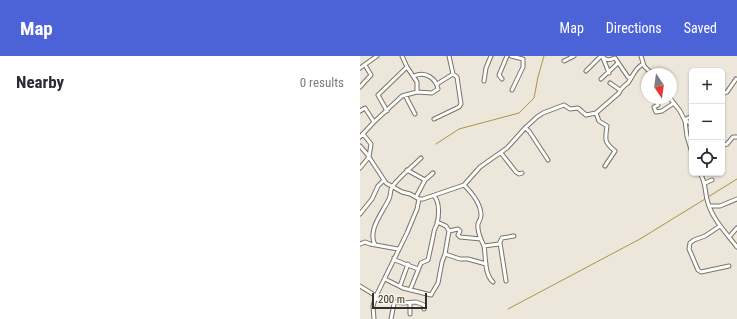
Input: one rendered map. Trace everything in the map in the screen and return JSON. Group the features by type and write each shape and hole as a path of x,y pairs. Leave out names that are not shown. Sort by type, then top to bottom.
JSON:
{"street":[{"path":"360,68 378,56"},
{"path":"402,56 417,82 417,92"},
{"path":"434,118 459,107 461,104 457,77 454,74 449,56"},
{"path":"484,81 486,68 491,56"},
{"path":"502,79 498,75 507,56"},
{"path":"511,56 522,59 524,65 512,90"},
{"path":"564,61 574,56"},
{"path":"602,56 610,60 615,58 628,77 631,78"},
{"path":"586,71 602,56"},
{"path":"602,56 609,73"},
{"path":"641,56 643,64 647,68"},
{"path":"601,79 618,63"},
{"path":"360,146 388,184 417,198 434,196 446,190 464,185 480,167 508,148 525,128 543,113 562,106 570,109 578,108 586,115 596,113 619,93 636,69 643,64"},
{"path":"360,87 371,75 365,65"},
{"path":"387,111 378,95 407,67"},
{"path":"360,168 369,157 371,144 361,136 374,122 402,96 417,92 434,92 438,89 437,84 427,75 419,74 414,76"},
{"path":"437,84 454,74"},
{"path":"725,93 736,79"},
{"path":"610,83 620,90"},
{"path":"405,95 415,114"},
{"path":"658,104 654,107 656,112 662,111 672,104"},
{"path":"675,104 684,119 689,123"},
{"path":"360,111 365,108 374,122"},
{"path":"596,113 599,121 607,126 605,135 606,143 616,151 605,166"},
{"path":"684,119 689,118"},
{"path":"684,119 689,143"},
{"path":"525,128 529,130 548,160"},
{"path":"725,145 733,137 737,137"},
{"path":"501,153 516,172 519,174 522,173"},
{"path":"375,245 373,231 381,210 389,198 393,186 407,170 421,158"},
{"path":"407,170 425,180"},
{"path":"374,319 373,312 376,297 385,279 386,272 417,209 417,198 425,180 433,173"},
{"path":"702,176 705,182 709,206 720,226 737,247"},
{"path":"360,214 372,199 378,186 384,180"},
{"path":"705,182 712,180"},
{"path":"464,185 476,200 481,214 478,230 484,246 489,277 493,282"},
{"path":"410,290 421,263 428,258 432,247 434,230 437,222 437,202 434,196"},
{"path":"709,206 720,206 737,199"},
{"path":"385,279 410,290 431,295 438,283 449,231 446,226 437,222"},
{"path":"720,226 705,236 694,240 690,243 689,249 698,270 701,272 729,266"},
{"path":"729,237 737,228"},
{"path":"449,231 458,229 460,231 458,236 460,237 481,239"},
{"path":"506,281 500,243 502,238 514,236"},
{"path":"360,244 365,242 398,249"},
{"path":"484,246 496,245 500,243"},
{"path":"445,254 452,257 468,259 486,264"},
{"path":"394,258 395,260 418,269"},
{"path":"400,286 408,264"},
{"path":"360,286 376,297 392,301 410,303 416,302 424,305 424,309"},
{"path":"391,319 394,304 392,301"},
{"path":"410,303 410,314"}],"waterway":[{"path":"436,144 459,129 519,113 534,98 544,56"},
{"path":"708,197 737,179"},
{"path":"508,309 640,239 705,199"}]}
